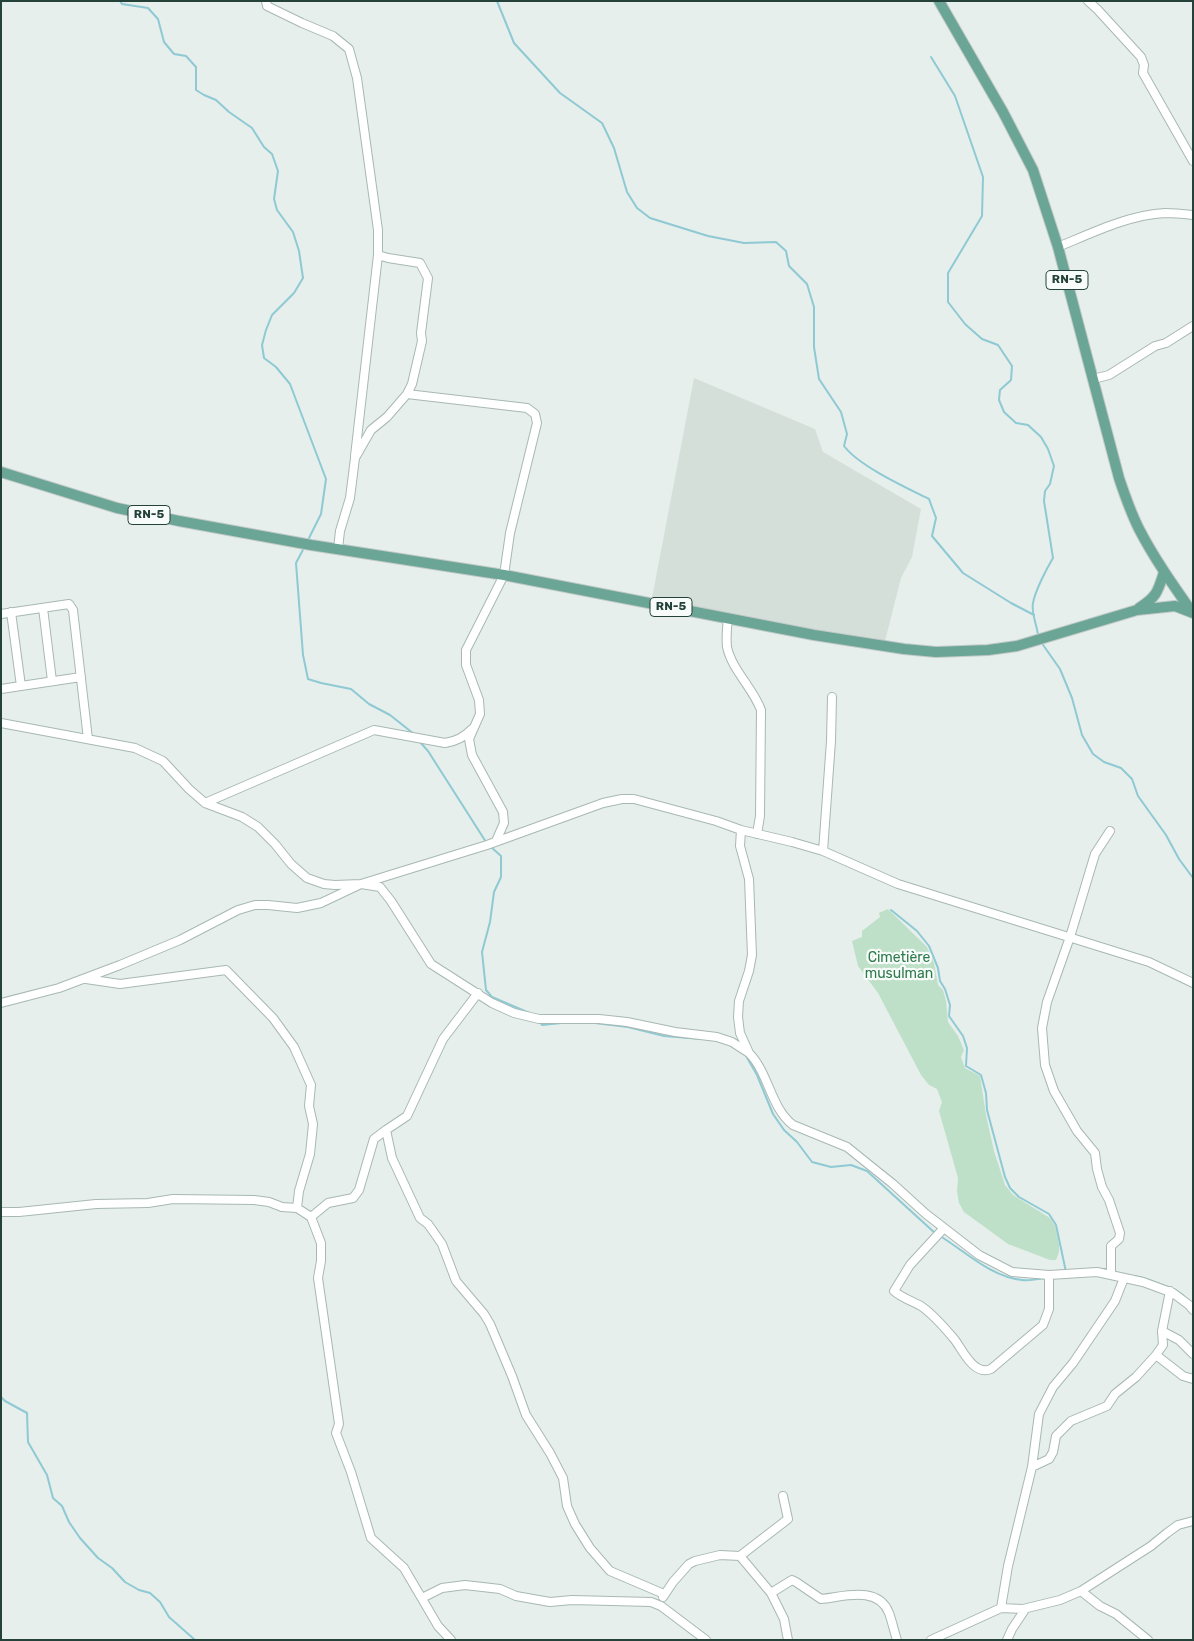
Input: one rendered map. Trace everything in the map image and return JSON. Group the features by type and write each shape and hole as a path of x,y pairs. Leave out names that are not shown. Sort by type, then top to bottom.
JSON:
{"main road":[{"name":"RN-5","path":"939,1 1019,140 1033,170 1058,247 1119,478 1129,507 1138,529 1164,572 1193,613"},
{"name":"RN-5","path":"1,472 117,508 306,544 504,576 814,635 904,649 936,652 988,650 1017,646 1137,610 1161,607"},
{"name":"RN-5","path":"1137,610 1148,603 1158,592 1164,572"},
{"path":"1161,607 1172,597 1176,588"},
{"path":"1161,607 1175,606 1193,613"}],"street":[{"path":"266,1 267,6 334,36 350,49 359,87 378,230 378,255 350,498 340,531 338,549"},
{"path":"1088,1 1141,57 1144,65 1142,73 1193,161"},
{"path":"1058,247 1102,228 1136,218 1165,213 1193,215"},
{"path":"355,458 371,430 387,417 407,394 412,384 422,341 421,333 428,278 420,263 378,255"},
{"path":"1093,379 1109,374 1155,346 1166,343 1192,329"},
{"path":"407,394 528,408 535,414 537,423 510,533 504,576 466,650 466,665 479,700 480,714 469,739 472,755 503,812 504,823 496,841"},
{"path":"1,614 69,604 73,610 88,739"},
{"path":"43,608 52,681"},
{"path":"11,612 21,686"},
{"path":"728,618 727,646 732,662 758,701 761,710 760,809 757,834"},
{"path":"1,689 81,677"},
{"path":"823,851 831,741 832,697"},
{"path":"1,724 135,748 163,761 205,803 242,817 258,827 291,864 307,878 324,884 360,884 380,887 431,964 492,1003 514,1013 539,1019 582,1018 627,1022 675,1032 717,1037 732,1042 749,1053"},
{"path":"205,803 374,730 445,743 463,737 474,727"},
{"path":"1,1003 59,988 167,946 238,910 254,905 297,908 321,903 360,884 438,861 603,803 622,799 634,799 716,821 741,830 823,851 898,884 1149,962 1193,983"},
{"path":"741,830 740,846 749,879 752,955 739,1001 740,1033 787,1121 793,1126 847,1148 979,1255 1012,1272 1049,1275 1096,1272 1111,1275 1170,1291 1193,1310"},
{"path":"1110,832 1096,854 1047,1002 1042,1028 1045,1065 1054,1091 1077,1131 1095,1154 1102,1187 1109,1200 1120,1233 1119,1239 1111,1246 1111,1275"},
{"path":"84,978 120,984 226,970 273,1018 294,1048 312,1085 309,1106 313,1124 310,1154 299,1191 297,1208"},
{"path":"311,1217 328,1203 354,1198 359,1190 374,1139 407,1116 443,1039 478,993"},
{"path":"386,1130 392,1158 414,1208 442,1244 456,1281 484,1314 496,1335 526,1415 563,1478 567,1506 574,1524 590,1548 610,1571 664,1594"},
{"path":"1,1212 173,1199 254,1200 269,1202 282,1207 297,1208 311,1217 320,1243 321,1261 318,1278 339,1424 336,1433 351,1472 371,1538 404,1568 438,1626 451,1640"},
{"path":"944,1228 910,1265 894,1291 930,1313 955,1340 965,1356 981,1370 986,1372 991,1370 1043,1324 1049,1309 1049,1275"},
{"path":"1001,1608 1008,1566 1032,1467 1039,1414 1053,1387 1115,1301 1124,1278"},
{"path":"1032,1467 1049,1459 1053,1452 1056,1436 1071,1421 1107,1406 1114,1394 1136,1377 1156,1355 1163,1344 1162,1331 1170,1291"},
{"path":"1162,1331 1178,1340 1193,1354"},
{"path":"1156,1355 1176,1372 1193,1378"},
{"path":"661,1606 664,1594 689,1564 720,1555 740,1556 788,1519 783,1496"},
{"path":"931,1640 940,1638 1001,1608 1022,1609 1060,1600 1081,1591 1151,1546 1178,1525 1193,1521"},
{"path":"740,1556 772,1593 784,1619 788,1640"},
{"path":"772,1593 792,1580 821,1599 852,1595 874,1597 882,1602 888,1611 897,1640"},
{"path":"422,1598 442,1588 465,1585 500,1589 516,1596 550,1602 572,1600 648,1602 661,1606 706,1640"},
{"path":"1081,1591 1100,1606 1116,1614 1148,1640"},
{"path":"1007,1640 1024,1611"}],"shaded area":[{"path":"694,378 815,429 823,452 921,509 912,557 901,578 885,641 834,634 652,598"}],"green space":[{"name":"Cimetière musulman","path":"888,909 927,947 934,963 938,985 943,990 948,1022 958,1036 964,1050 961,1057 965,1068 980,1076 994,1151 1005,1185 1013,1195 1050,1218 1055,1226 1059,1244 1056,1260 1050,1260 1008,1244 964,1212 959,1203 957,1191 958,1178 939,1111 942,1102 937,1089 929,1085 921,1075 878,993 858,966 852,941 862,937 862,931 880,917 879,913"}],"waterway":[{"path":"120,1 122,4 148,8 158,19 164,42 174,54 186,56 196,67 196,90 216,100 252,128 264,147 272,154 278,171 274,199 277,210 293,232 299,251 303,278 294,293 272,315 262,345 264,358 276,367 290,384 326,479 321,514 308,540"},
{"path":"497,1 514,43 560,93 602,123 614,148 627,192 637,208 650,218 708,236 744,243 776,242 786,251 789,266 807,284 814,307 814,347 819,379 841,412 847,434 844,446 851,454 871,468 929,499 936,518 932,536 963,573 1034,615"},
{"path":"931,57 955,96 983,177 982,216 948,273 948,302 965,324 982,339 998,345 1012,366 1011,380 1000,390 999,400 1004,412 1016,423 1028,425 1041,437 1054,466 1050,484 1045,491 1044,501 1053,558 1034,598 1033,615 1038,635"},
{"path":"305,546 296,563 303,655 308,679 351,689 369,704 390,715 414,734"},
{"path":"1041,642 1060,669 1072,698 1082,735 1093,754 1104,762 1121,768 1132,779 1138,796 1166,835 1179,859 1193,878"},
{"path":"420,742 428,751 486,842"},
{"path":"491,847 501,856 501,877 494,892 490,922 482,952 486,990 492,997 534,1015"},
{"path":"891,910 917,931 929,946 950,1005 949,1016 963,1036 967,1048 966,1066 981,1075 986,1093 987,1110 1005,1177 1010,1188 1019,1197 1049,1214 1056,1225 1066,1272"},
{"path":"540,1022 542,1025 571,1022"},
{"path":"595,1023 628,1027 664,1036 702,1039"},
{"path":"745,1054 757,1075 773,1114 784,1130 797,1142 812,1162 831,1167 851,1165 867,1171 936,1234"},
{"path":"940,1236 979,1263 1000,1274 1022,1280 1046,1278"},
{"path":"1096,1269 1108,1269"},
{"path":"1134,1276 1173,1289 1188,1300"},
{"path":"1,1397 27,1413 28,1442 47,1475 53,1498 62,1506 69,1522 80,1538 98,1558 112,1568 125,1582 139,1590 150,1593 160,1602 169,1617 195,1640"}]}
